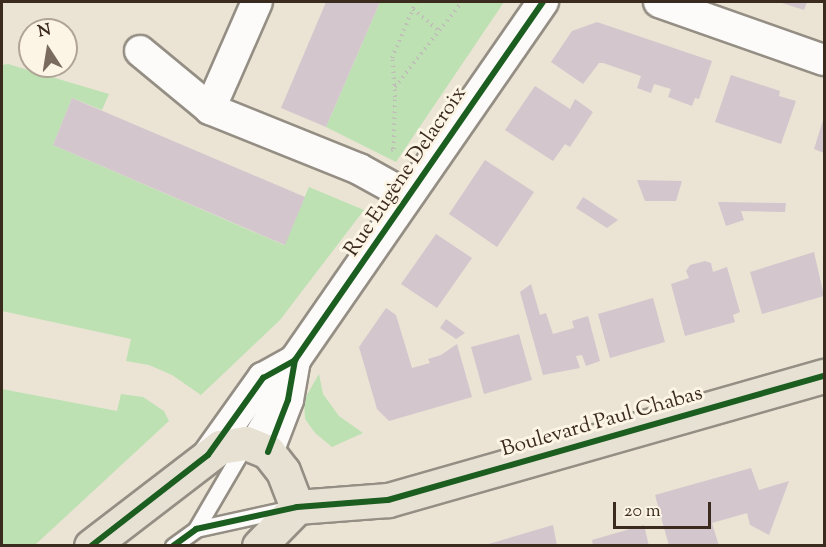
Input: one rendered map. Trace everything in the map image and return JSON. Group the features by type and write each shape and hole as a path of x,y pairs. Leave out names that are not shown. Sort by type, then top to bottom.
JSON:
{"main road":[{"name":"Boulevard Paul Chabas","path":"297,507 388,500 825,376"},
{"path":"91,546 220,447 257,447 283,471 297,507 260,546"}],"street":[{"path":"210,109 257,2"},
{"name":"Rue Eugène Delacroix","path":"294,360 543,2"},
{"path":"659,2 825,60"},
{"path":"140,51 210,109 359,169 408,196"},
{"path":"257,447 288,400 294,360"},
{"path":"208,455 263,378 294,360"}],"lane":[{"path":"173,546 196,529 257,447"},
{"path":"196,529 297,507"}],"path":[{"path":"359,169 394,149 392,58 416,2"},
{"path":"394,87 462,2"},
{"path":"413,9 440,32"}],"green space":[{"path":"380,2 504,2 396,162 326,127"},
{"path":"2,65 18,67 18,78 55,78 109,94 102,110 72,98 53,145 284,245 309,187 364,210 280,320 201,395 172,375 149,365 126,361 131,339 2,311"},
{"path":"319,374 323,394 339,416 363,433 332,447 315,433 305,419 304,400"},
{"path":"2,389 117,411 121,394 143,397 164,411 169,421 35,545 2,545"}],"building":[{"path":"326,2 380,2 326,127 281,108"},
{"path":"779,2 807,2 804,10"},
{"path":"597,22 712,61 699,99 695,98 692,106 668,97 671,89 654,84 651,93 637,88 641,76 603,63 599,63 583,84 551,62 572,31"},
{"path":"731,75 780,91 779,96 796,101 781,144 715,122"},
{"path":"535,86 570,109 575,99 593,112 570,147 565,144 553,161 505,130"},
{"path":"72,98 305,197 285,245 53,145"},
{"path":"824,117 824,153 814,149"},
{"path":"485,160 534,192 497,247 449,214"},
{"path":"637,180 682,181 676,201 645,201"},
{"path":"583,197 618,220 607,228 576,208"},
{"path":"718,202 786,203 785,212 741,211 744,220 726,226"},
{"path":"436,234 472,258 437,308 401,284"},
{"path":"814,252 824,296 762,314 750,272"},
{"path":"705,261 711,263 713,272 727,267 740,312 733,315 735,322 685,336 671,284 689,278 686,271 690,265"},
{"path":"531,284 540,315 546,313 553,334 574,328 572,321 588,316 600,361 586,366 582,355 576,356 580,368 543,375 520,292"},
{"path":"653,298 665,342 610,358 598,314"},
{"path":"386,308 396,315 412,368 430,363 428,359 441,355 457,344 472,397 389,421 377,409 359,347"},
{"path":"446,319 465,333 456,339 440,328"},
{"path":"519,334 532,380 484,394 471,347"},
{"path":"751,468 759,490 789,481 769,535 750,525 747,513 712,523 719,546 669,546 655,495"},
{"path":"553,525 557,546 485,546 485,545"},
{"path":"644,525 649,546 593,546 592,540"}],"cycle path":[{"path":"91,546 208,455 263,378 295,360 543,2"},
{"path":"268,452 288,400 295,360"},
{"path":"173,546 196,529 297,507 388,500 824,376"}]}
